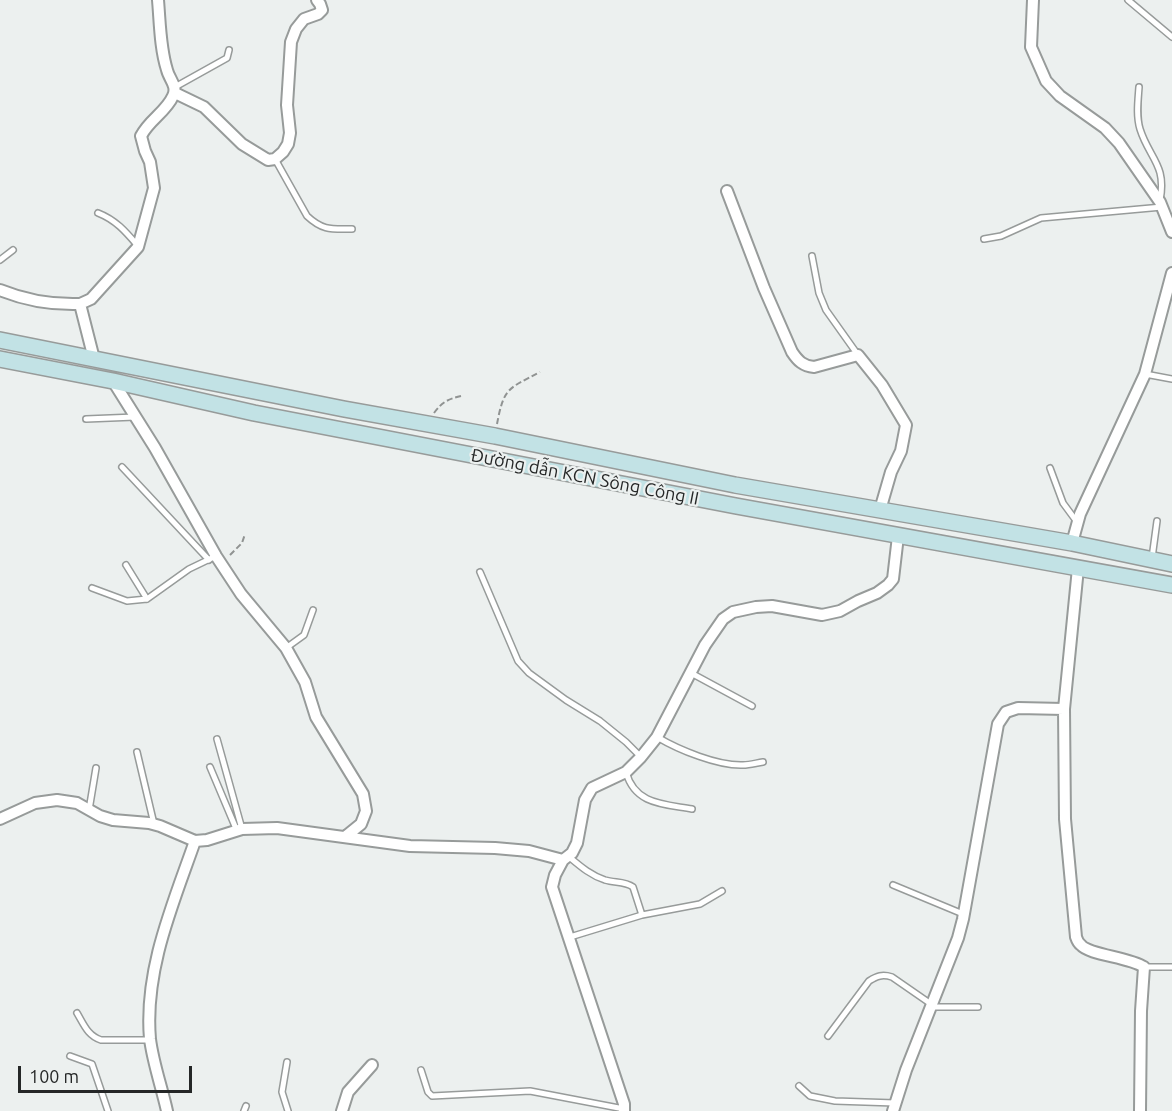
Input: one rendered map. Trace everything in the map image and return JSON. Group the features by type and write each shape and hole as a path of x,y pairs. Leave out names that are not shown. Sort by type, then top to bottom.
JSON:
{"street":[{"path":"158,0 163,55 167,73 175,90 204,107 242,144 268,159 275,159 288,144 290,133 287,105 291,42 296,29 304,19 322,10 317,0"},
{"path":"1033,0 1031,47 1046,81 1060,96 1105,128 1119,143 1161,205 1172,231"},
{"path":"0,290 34,302 80,304 91,299 138,247 154,188 150,162 141,136 146,127 168,107 175,90"},
{"path":"727,191 764,288 797,359 808,367 814,367 858,355 882,385 906,425 902,451 891,472 880,510"},
{"path":"1072,543 1077,522 1099,471 1145,374 1172,273"},
{"path":"80,304 94,359"},
{"name":"Đường dẫn KCN Sông Công II","path":"0,340 735,485 1072,543 1172,564"},
{"name":"Đường dẫn KCN Sông Công II","path":"0,359 113,381 254,413 898,536 1172,585"},
{"path":"113,381 215,559 286,648 305,682 315,717 363,794 366,811 361,824 345,837"},
{"path":"254,413 259,391"},
{"path":"624,1110 552,887 555,875 577,843 585,800 592,788 626,772 657,737 705,645 723,619 733,612 772,606 802,612 832,614 878,593 893,579 898,536"},
{"path":"1078,568 1064,709 1065,819 1076,937 1081,947 1090,951 1134,961 1144,967 1140,1111"},
{"path":"894,1107 930,1005 958,938 998,724 1005,712 1018,708 1064,709"},
{"path":"0,819 35,803 57,800 77,803 100,816 113,820 154,824 195,841 207,840 240,830 277,828 410,846 495,848 566,858"},
{"path":"167,1111 150,1040 153,981 160,943 195,841"},
{"path":"342,1111 348,1092 372,1065"}],"lane":[{"path":"1128,0 1172,37"},
{"path":"175,90 227,58 229,50"},
{"path":"984,239 1000,236 1041,218 1161,205 1161,180 1157,161 1146,145 1138,117 1138,87"},
{"path":"275,159 307,216 315,224 325,229 352,229"},
{"path":"98,213 119,225 138,247"},
{"path":"0,260 13,250"},
{"path":"812,255 819,293 826,310 858,355"},
{"path":"1145,374 1172,379"},
{"path":"86,419 135,417"},
{"path":"92,588 127,601 147,599 189,569 215,559 123,467"},
{"path":"1050,468 1063,503 1077,522"},
{"path":"1152,560 1157,521"},
{"path":"126,565 147,599"},
{"path":"480,572 518,661 529,673 600,721 641,757"},
{"path":"286,648 304,634 313,610"},
{"path":"691,673 752,706"},
{"path":"657,737 671,746 703,758 742,765 762,762"},
{"path":"217,739 240,830"},
{"path":"137,752 154,824"},
{"path":"210,767 240,830"},
{"path":"89,810 96,768"},
{"path":"626,772 632,787 652,802 692,809"},
{"path":"566,858 604,880 633,887 642,915"},
{"path":"892,885 964,914"},
{"path":"570,937 642,915 700,904 722,891"},
{"path":"1144,967 1172,967"},
{"path":"828,1036 869,981 885,974 930,1005 978,1007"},
{"path":"77,1013 88,1033 94,1038 150,1040"},
{"path":"70,1056 92,1064 108,1111"},
{"path":"288,1062 282,1086 288,1111"},
{"path":"421,1070 428,1092 432,1096 530,1090 624,1110"},
{"path":"799,1086 810,1096 894,1107"}],"path":[{"path":"495,436 500,409 509,389 514,384 540,372"},
{"path":"428,423 442,402 460,396"},
{"path":"215,559 235,552 245,534"}]}
